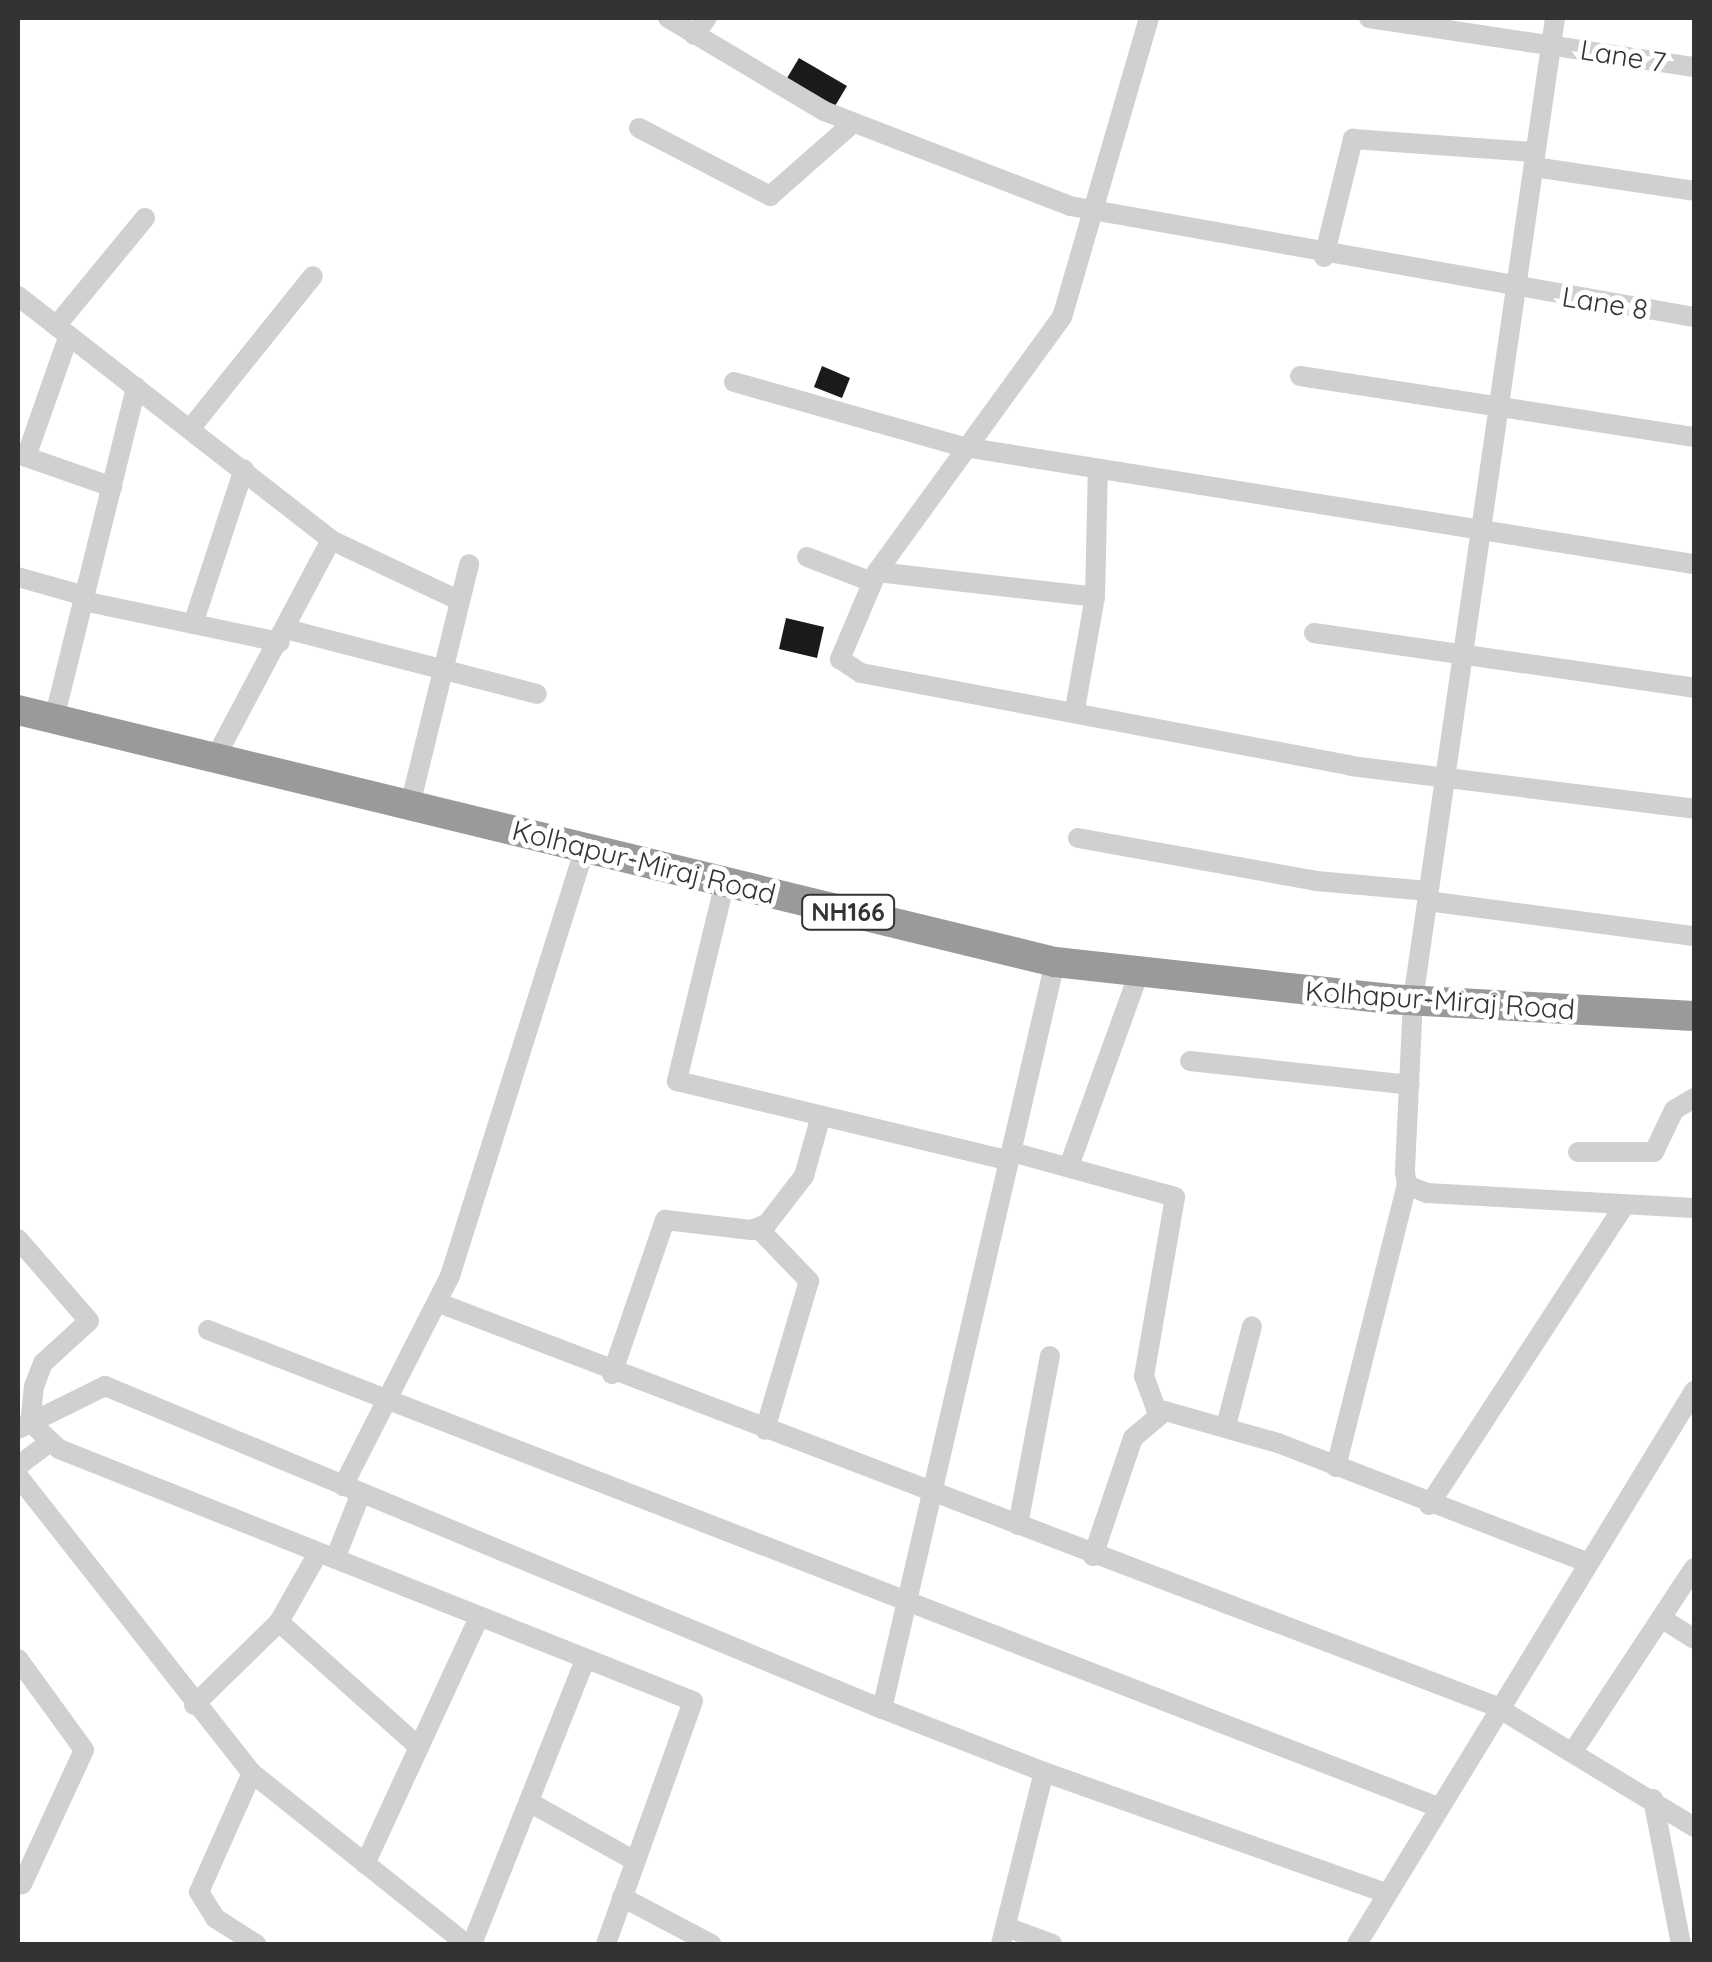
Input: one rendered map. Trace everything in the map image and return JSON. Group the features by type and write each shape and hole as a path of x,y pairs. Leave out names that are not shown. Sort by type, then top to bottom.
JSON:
{"highway":[{"name":"Kolhapur-Miraj Road","path":"18,710 1054,962 1138,975 1413,1000 1694,1016"}],"street":[{"name":"Lane 8","path":"668,18 701,26 852,124 1092,212 1324,257 1694,318"},
{"path":"1149,18 1062,317 964,447 875,577 840,652 852,669 1445,778 1694,809"},
{"name":"Lane 7","path":"1368,18 1694,67"},
{"path":"1336,1467 1407,1185 1413,1000 1555,18"},
{"path":"639,128 770,196 852,124"},
{"path":"1324,257 1353,139 1535,160 1694,191"},
{"path":"112,486 22,456 62,331 145,218"},
{"path":"190,428 313,276"},
{"path":"18,296 331,540 458,600"},
{"path":"1300,376 1499,402 1694,437"},
{"path":"734,382 964,447 1694,564"},
{"path":"54,719 136,387"},
{"path":"194,624 244,469"},
{"path":"1075,709 1094,597 1098,469"},
{"path":"215,758 331,540"},
{"path":"807,556 875,577 1094,597"},
{"path":"410,805 438,668 468,564"},
{"path":"18,577 84,599 194,624 283,636 438,668 537,694"},
{"path":"1314,632 1464,651 1694,688"},
{"path":"1078,838 1316,882 1694,936"},
{"path":"194,1705 279,1622 327,1556 386,1400 439,1304 522,1065 584,847"},
{"path":"725,882 677,1081 820,1119 1070,1166 1175,1197 1144,1376 1158,1414"},
{"path":"882,1709 1054,962"},
{"path":"1070,1166 1138,975"},
{"path":"1190,1062 1410,1086"},
{"path":"1578,1152 1654,1152 1674,1110 1694,1098"},
{"path":"758,1228 800,1185 820,1119"},
{"path":"1407,1185 1624,1206 1694,1208"},
{"path":"1429,1505 1624,1206"},
{"path":"612,1374 666,1220 758,1228 809,1281 766,1430"},
{"path":"18,1239 89,1321 38,1370 24,1426"},
{"path":"439,1304 612,1374 935,1492 1093,1556 1495,1706 1574,1750 1694,1827"},
{"path":"1226,1426 1252,1326"},
{"path":"208,1330 1436,1806"},
{"path":"1018,1525 1050,1356"},
{"path":"24,1426 105,1386 882,1709 1044,1772 1383,1892"},
{"path":"1358,1944 1383,1892 1495,1706 1694,1392"},
{"path":"1158,1414 1226,1426 1588,1562"},
{"path":"1093,1556 1133,1438 1158,1414"},
{"path":"24,1426 50,1442 478,1619 692,1702 606,1944"},
{"path":"18,1466 50,1442"},
{"path":"18,1476 194,1705 252,1773 469,1944 584,1662"},
{"path":"1574,1750 1694,1568"},
{"path":"1661,1618 1694,1639"},
{"path":"365,1864 478,1619"},
{"path":"279,1622 419,1746"},
{"path":"18,1659 84,1750 22,1884"},
{"path":"1044,1772 1004,1936 1052,1944"},
{"path":"252,1773 199,1892 215,1918 256,1944"},
{"path":"1652,1800 1681,1944"},
{"path":"528,1802 633,1860"},
{"path":"622,1896 711,1944"}],"building":[{"path":"799,58 847,86 832,111 784,83"},
{"path":"822,366 850,378 842,398 814,387"},
{"path":"786,618 824,627 817,658 779,649"}]}
